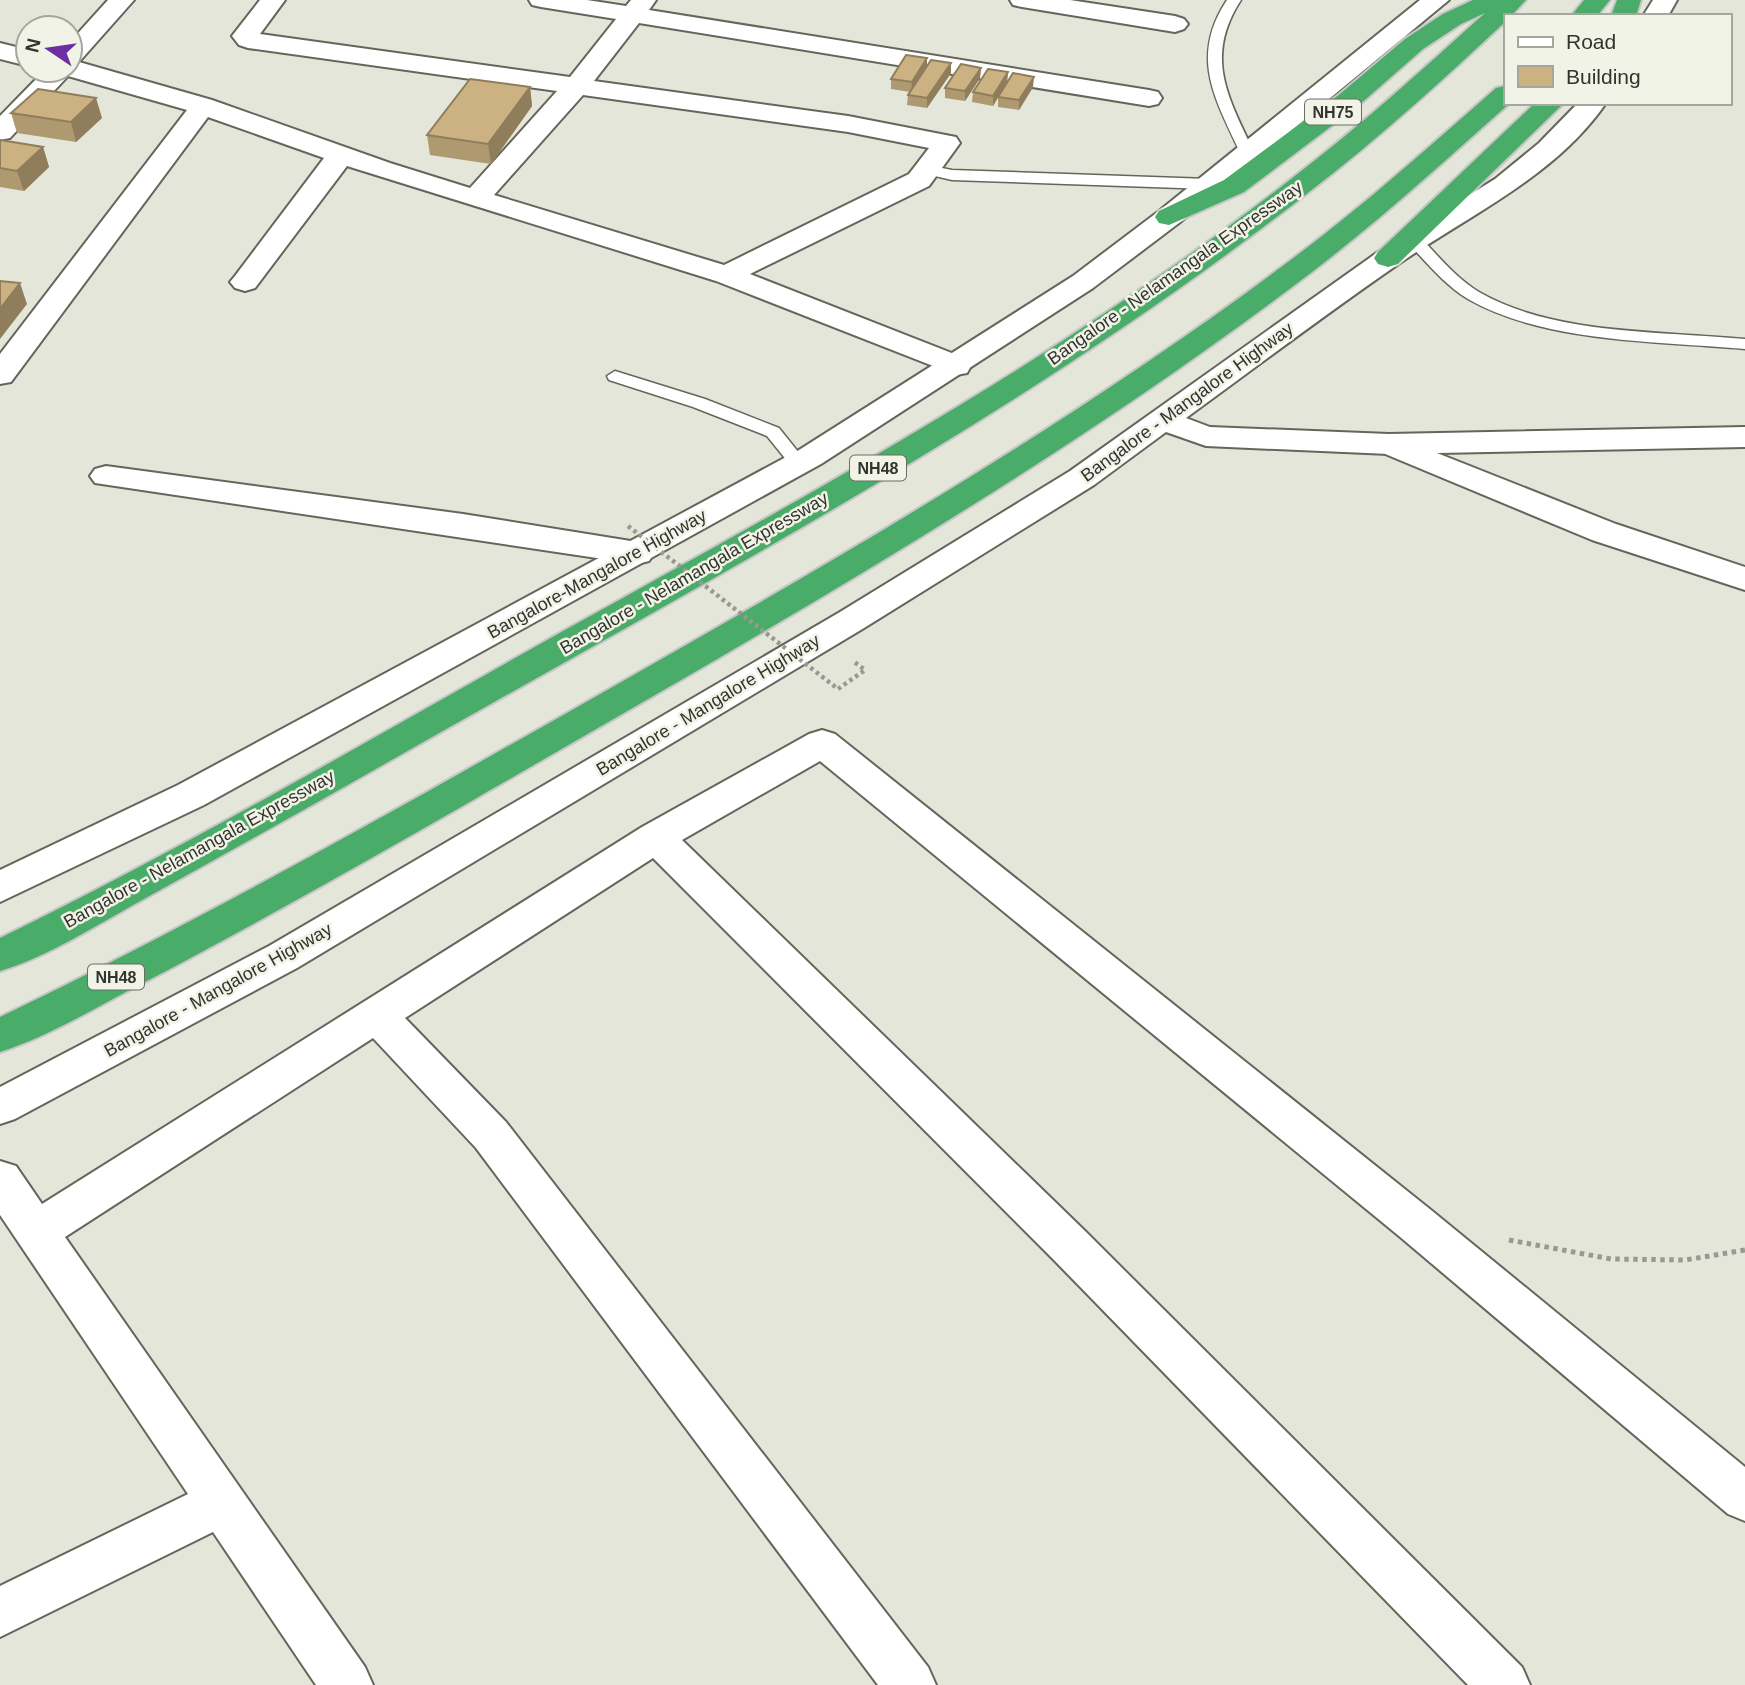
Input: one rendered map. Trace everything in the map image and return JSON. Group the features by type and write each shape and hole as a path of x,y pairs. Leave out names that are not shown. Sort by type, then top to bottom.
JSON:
{"highway":[{"name":"NH75","path":"1169,217 1234,186 1349,100 1414,44 1452,19 1493,0"},
{"name":"Bangalore - Nelamangala Expressway","path":"0,956 189,856 887,463 1099,329 1250,224 1370,132 1514,0"},
{"path":"1585,14 1598,0"},
{"name":"NH48","path":"0,1036 231,917 438,803 719,641 1034,451 1152,373 1373,211 1504,95"},
{"path":"1402,249 1549,105"}],"street":[{"path":"84,42 122,0"},
{"path":"273,0 245,36 248,40 848,124 946,143 919,180 726,275"},
{"path":"541,0 637,8 1149,98"},
{"path":"1022,0 1175,24"},
{"name":"Bangalore-Mangalore Highway","path":"0,887 191,795 632,539 798,463 956,366 1083,282 1169,217 1415,14 1437,0"},
{"path":"476,198 577,85 637,8"},
{"path":"84,72 203,106 341,155 726,275 956,366"},
{"path":"0,132 46,84"},
{"name":"Bangalore - Mangalore Highway","path":"0,1107 283,957 809,646 1082,478 1402,249 1505,185 1549,149 1591,105"},
{"path":"0,375 203,106"},
{"path":"245,282 341,155"},
{"path":"1162,420 1206,436 1390,444 1740,438"},
{"path":"1390,444 1604,532 1745,579"},
{"path":"106,476 463,525 632,539"},
{"path":"37,1232 656,837 822,743 1415,1223 1745,1498"},
{"path":"656,837 1069,1245 1504,1685"},
{"path":"376,1015 491,1135 910,1685"},
{"path":"0,1179 347,1685"},
{"path":"0,1612 222,1503"}],"lane":[{"path":"1234,0 1220,17 1211,58 1219,89 1247,152"},
{"path":"927,170 953,175 1209,184"},
{"path":"1402,249 1483,300 1551,324 1745,344"},
{"path":"615,376 699,403 773,432 798,463"}],"path":[{"path":"632,539 838,689 865,670"},
{"path":"1506,1240 1611,1259 1685,1260 1745,1250"}],"building":[{"path":"906,55 927,58 912,82 891,79"},
{"path":"931,60 951,63 927,98 908,95"},
{"path":"961,64 981,68 965,91 945,88"},
{"path":"988,69 1008,72 993,96 973,92"},
{"path":"1013,73 1034,77 1019,100 998,97"},
{"path":"470,79 530,87 488,144 427,135"},
{"path":"38,89 96,98 71,122 11,113"},
{"path":"0,140 43,147 17,171 0,168"},
{"path":"0,281 20,283 0,309"}]}
